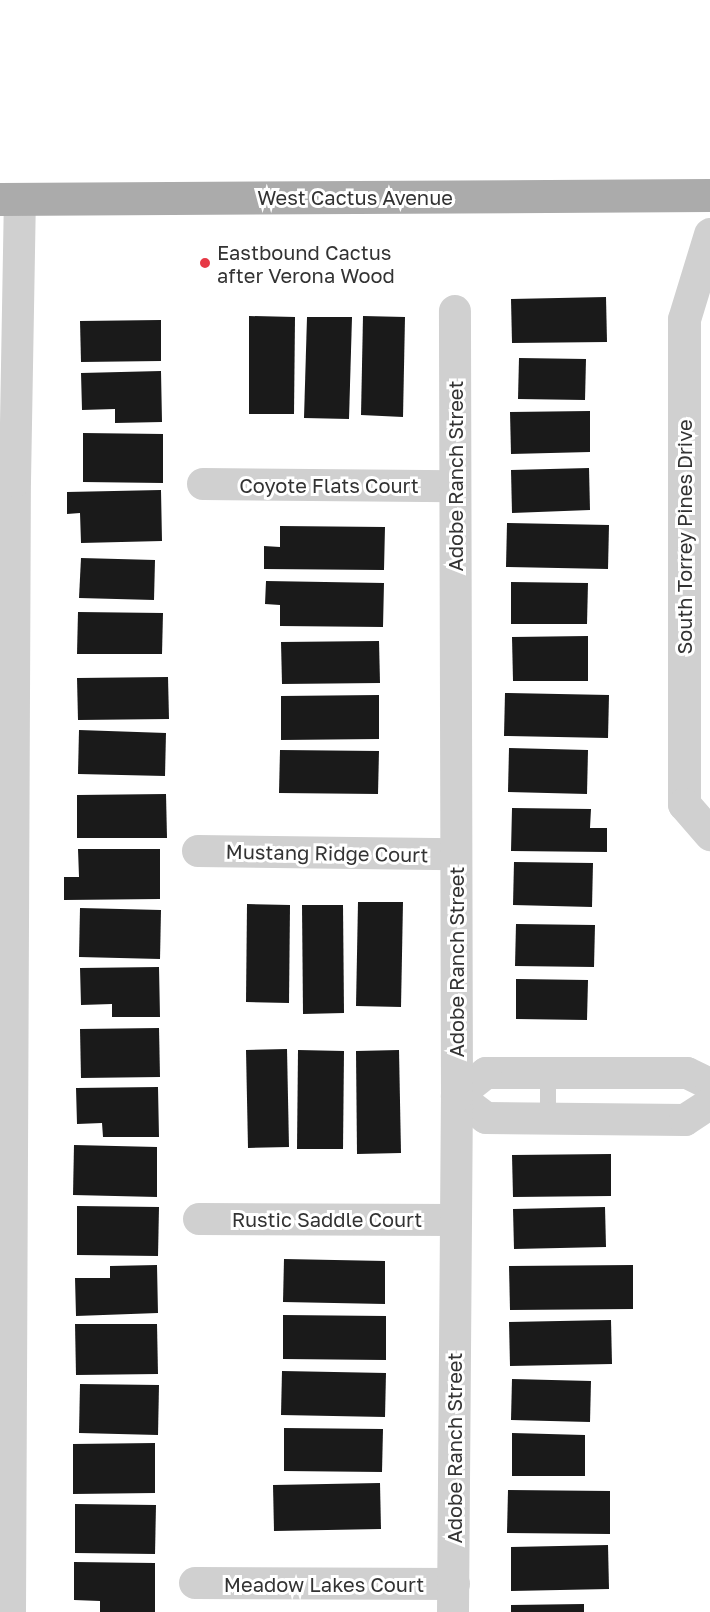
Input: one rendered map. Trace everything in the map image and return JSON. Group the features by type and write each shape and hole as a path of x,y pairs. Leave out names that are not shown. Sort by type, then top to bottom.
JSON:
{"main road":[{"name":"West Cactus Avenue","path":"10,199 710,195"}],"street":[{"path":"10,199 6,1139 6,1465 10,1612"},
{"name":"South Torrey Pines Drive","path":"710,234 684,320 684,804 710,834"},
{"name":"Adobe Ranch Street","path":"453,1598 457,1096 455,311"},
{"name":"Coyote Flats Court","path":"203,484 454,486"},
{"name":"Mustang Ridge Court","path":"198,851 455,855"},
{"path":"710,1084 687,1073 486,1073 457,1096 486,1118 685,1120 710,1104"},
{"name":"Rustic Saddle Court","path":"199,1219 455,1220"},
{"name":"Meadow Lakes Court","path":"195,1583 453,1598"}],"lane":[{"path":"548,1074 548,1119"}],"building":[{"path":"606,297 607,342 512,343 511,299"},
{"path":"249,316 295,317 294,414 249,414"},
{"path":"363,316 405,317 403,417 361,415"},
{"path":"307,317 352,317 349,419 304,418"},
{"path":"161,320 161,361 81,362 80,321"},
{"path":"519,358 586,359 585,400 518,399"},
{"path":"161,371 162,422 115,423 115,409 82,410 81,373"},
{"path":"590,411 590,452 511,454 510,412"},
{"path":"83,433 163,434 163,483 83,482"},
{"path":"589,468 590,510 512,513 511,470"},
{"path":"161,490 162,541 81,543 80,513 67,514 67,492"},
{"path":"507,523 609,525 608,569 506,567"},
{"path":"280,526 385,527 384,570 264,569 264,546 280,547"},
{"path":"81,558 155,560 154,600 79,598"},
{"path":"266,581 384,583 383,627 280,626 280,605 265,604"},
{"path":"511,582 588,583 587,624 511,624"},
{"path":"78,612 163,613 162,654 77,654"},
{"path":"588,636 588,681 513,681 512,637"},
{"path":"379,641 380,683 282,684 281,642"},
{"path":"168,677 169,719 78,720 77,678"},
{"path":"505,693 609,695 608,738 504,736"},
{"path":"379,695 379,739 281,740 281,696"},
{"path":"79,730 166,733 165,776 78,774"},
{"path":"509,748 588,750 587,794 508,792"},
{"path":"280,750 379,751 378,794 279,793"},
{"path":"166,794 167,838 77,838 77,795"},
{"path":"512,808 591,809 590,828 607,828 607,852 511,851"},
{"path":"78,849 160,849 160,899 64,900 64,877 79,877"},
{"path":"514,862 593,863 592,907 513,905"},
{"path":"358,902 403,902 401,1007 356,1006"},
{"path":"247,904 290,905 289,1003 246,1002"},
{"path":"302,905 343,905 344,1013 303,1014"},
{"path":"80,908 161,910 160,959 79,957"},
{"path":"516,924 595,925 594,967 515,966"},
{"path":"159,967 160,1017 112,1017 112,1004 81,1005 80,968"},
{"path":"516,979 588,980 587,1020 516,1019"},
{"path":"159,1028 160,1077 81,1078 80,1029"},
{"path":"287,1049 289,1147 248,1148 246,1050"},
{"path":"298,1050 344,1051 343,1149 297,1149"},
{"path":"399,1050 401,1153 357,1154 356,1051"},
{"path":"158,1087 159,1137 103,1137 102,1123 77,1124 76,1088"},
{"path":"74,1145 157,1147 157,1197 73,1195"},
{"path":"611,1154 611,1196 513,1197 512,1155"},
{"path":"77,1206 159,1207 158,1256 77,1255"},
{"path":"605,1207 606,1247 514,1249 513,1209"},
{"path":"284,1259 385,1261 385,1304 283,1302"},
{"path":"157,1265 158,1313 76,1316 75,1278 110,1278 110,1266"},
{"path":"633,1265 633,1309 510,1310 509,1266"},
{"path":"283,1315 386,1316 386,1360 283,1359"},
{"path":"611,1320 612,1364 510,1366 509,1322"},
{"path":"75,1324 157,1324 158,1374 76,1375"},
{"path":"282,1371 386,1373 385,1417 281,1415"},
{"path":"512,1379 591,1381 590,1422 511,1420"},
{"path":"80,1384 159,1385 158,1435 79,1433"},
{"path":"284,1428 383,1429 382,1472 284,1471"},
{"path":"512,1433 585,1435 585,1476 512,1476"},
{"path":"155,1443 155,1493 73,1494 73,1444"},
{"path":"380,1483 381,1529 274,1531 273,1485"},
{"path":"508,1490 610,1491 610,1534 507,1533"},
{"path":"75,1504 156,1505 155,1554 75,1553"},
{"path":"608,1545 609,1589 511,1591 511,1547"},
{"path":"74,1562 155,1563 155,1612 100,1612 100,1601 74,1600"},
{"path":"584,1604 584,1612 511,1612 511,1605"}],"place":[{"name":"Eastbound Cactus after Verona Wood","path":"205,263"}]}
